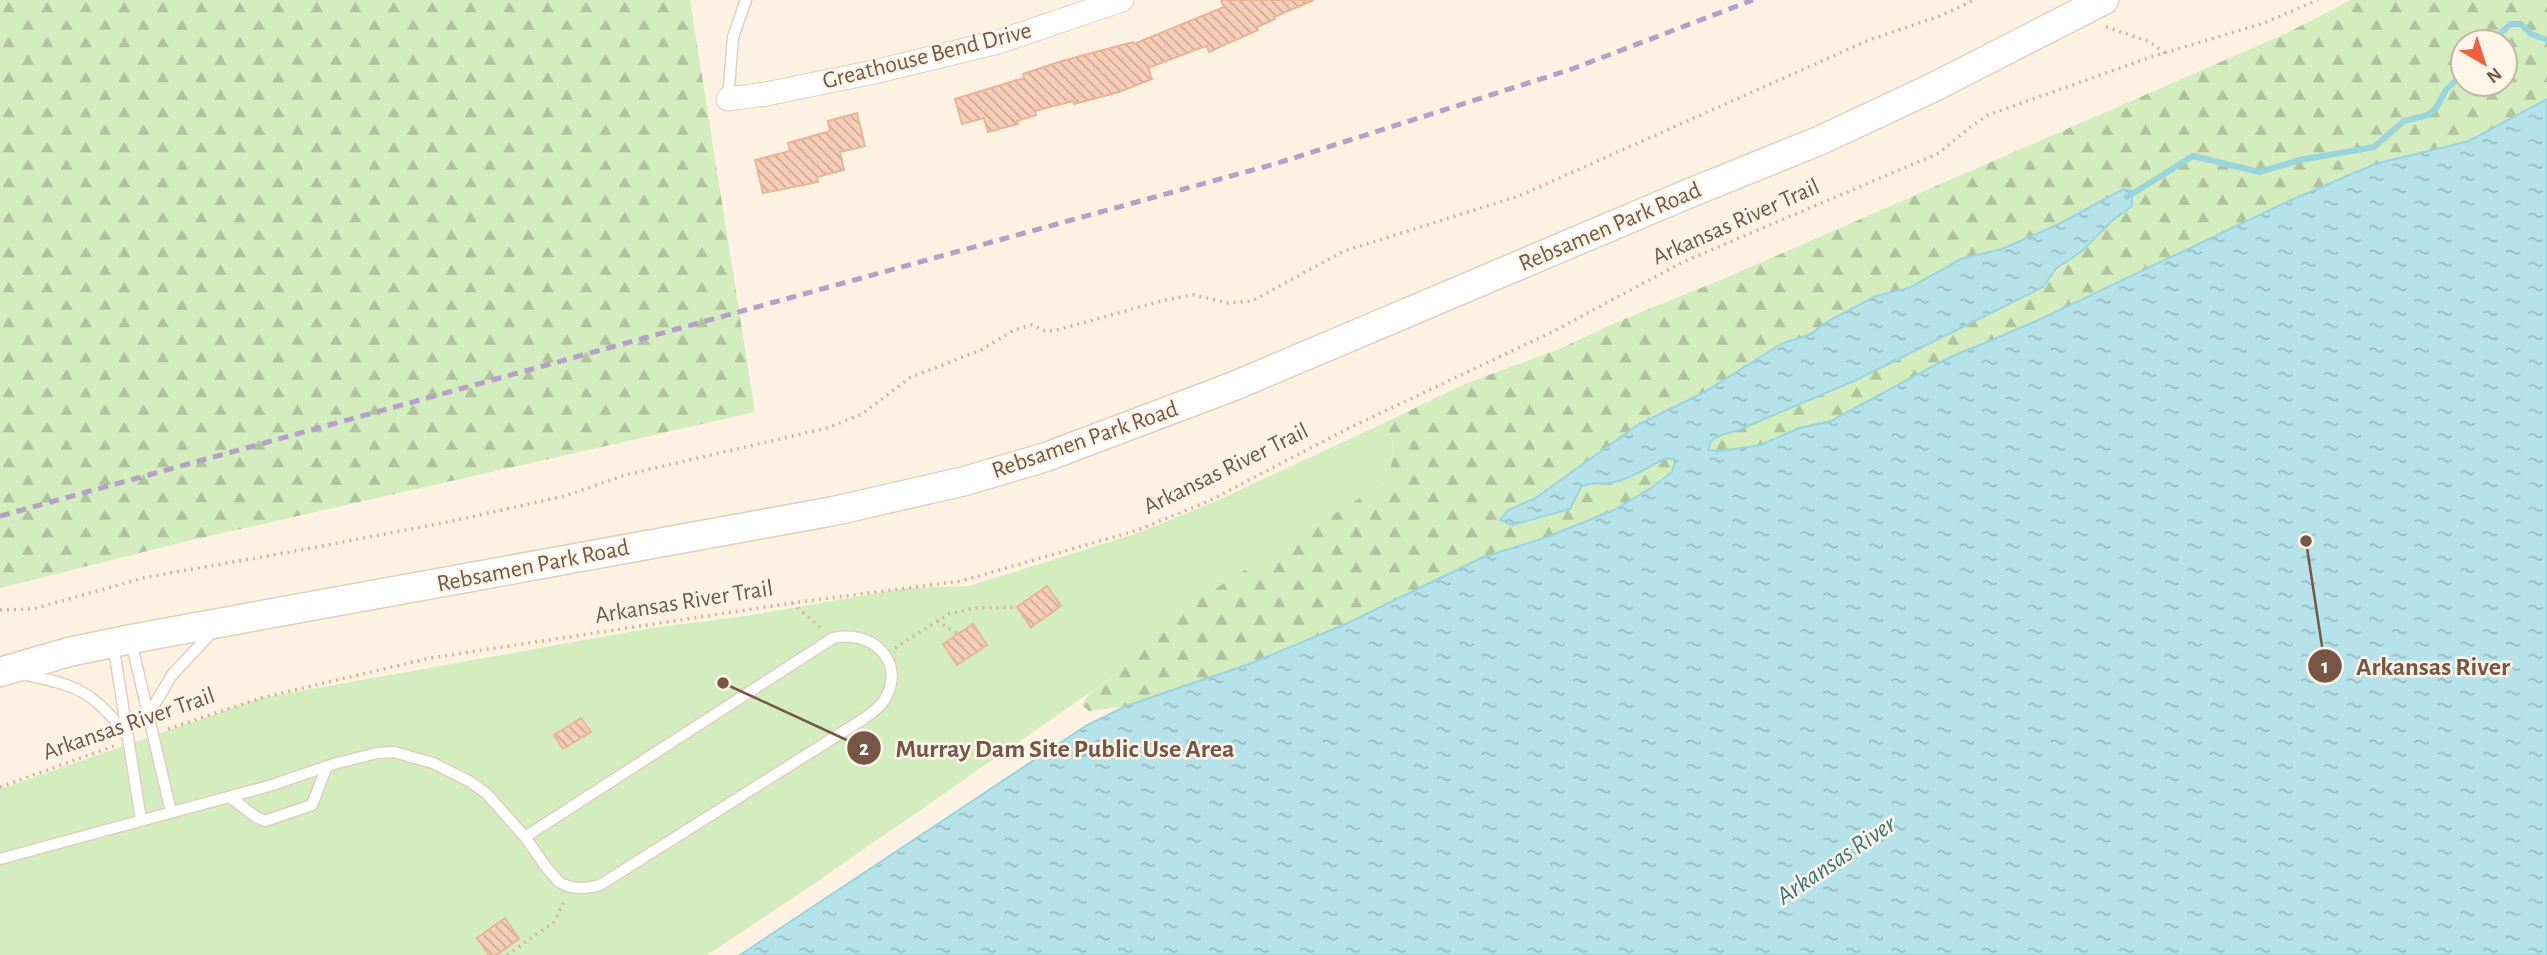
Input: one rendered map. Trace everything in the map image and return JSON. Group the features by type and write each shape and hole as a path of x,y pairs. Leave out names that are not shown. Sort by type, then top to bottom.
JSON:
{"street":[{"name":"Greathouse Bend Drive","path":"728,99 874,72 998,42 1122,0"},
{"name":"Rebsamen Park Road","path":"3,671 122,641 834,511 965,481 1045,457 1234,386 1821,140 1934,87 2094,6"}],"lane":[{"path":"728,99 733,37 746,0"},
{"path":"147,717 172,675 221,623"},
{"path":"2,861 230,797 327,766 377,753 394,752 416,756 451,771 485,793 525,837 552,876 568,888 589,888 600,885 878,708 888,691 891,669 885,655 874,644 858,636 833,638 525,837"},
{"path":"122,641 147,717 171,812"},
{"path":"122,641 127,738 141,820"},
{"path":"3,671 65,684 82,691 99,702 127,738"},
{"path":"230,797 265,821 312,805 327,766"}],"path":[{"path":"0,610 33,609 147,577 453,521 565,496 625,475 827,428 862,414 911,377 981,350 1023,327 1032,325 1045,331 1057,330 1089,319 1193,295 1228,303 1252,301 1344,251 1530,191 1869,40 1940,16 1974,0"},
{"name":"Arkansas River Trail","path":"151,734 261,698 430,658 792,603 961,581 1138,530 1219,496 1345,430 1554,331 1683,262 1939,153 1988,115 2165,53 2264,23 2318,0"},
{"path":"2094,6 2098,24 2150,41 2165,53"},
{"path":"792,603 833,638"},
{"path":"885,655 937,621 961,610 1017,607"},
{"path":"937,621 958,634"},
{"name":"Arkansas River Trail","path":"0,787 127,738"},
{"path":"507,955 554,922 568,888"}],"green space":[{"path":"0,0 690,0 755,412 179,543 0,588"},
{"path":"2351,0 2547,0 2547,99 2469,141 2375,164 2289,201 2032,323 1946,359 1831,421 1799,428 1761,445 1720,451 1708,450 1711,441 1719,436 1856,380 2043,287 2057,271 2132,206 2114,193 2059,224 2002,249 1961,259 1909,288 1876,296 1828,321 1811,334 1781,344 1703,393 1639,424 1534,499 1509,510 1532,520 1570,508 1581,487 1621,479 1667,458 1675,460 1672,472 1614,510 1547,537 1481,558 1348,623 1252,663 1126,706 1089,711 1082,705 1089,694 1118,673 1171,616 1390,479 1393,441 1384,423 1467,383 1559,349 2289,32"},
{"path":"1384,423 1393,441 1390,479 1171,616 1118,673 707,955 0,955 0,789 261,698 652,628 752,615 906,588 969,586 1138,533 1214,502"}],"water":[{"path":"2547,99 2547,955 740,955 1087,725 1126,706 1252,663 1348,623 1481,558 1547,537 1614,510 1672,472 1675,460 1666,458 1624,479 1581,487 1570,509 1512,525 1500,520 1508,510 1534,499 1639,424 1703,393 1781,344 1811,334 1828,321 1876,296 1909,288 1961,259 2002,249 2059,224 2123,189 2132,191 2132,206 2112,221 2082,251 2056,269 2043,287 1856,380 1719,436 1711,441 1708,450 1720,451 1761,445 1799,428 1831,421 1946,359 2032,323 2289,201 2375,164 2469,141"}],"building":[{"path":"1221,0 1314,0 1274,17 1275,19 1257,27 1258,30 1209,52 1207,46 1148,68 1152,79 1119,92 1035,111 1036,115 1017,121 1018,124 988,132 984,118 962,124 955,99 1024,78 1023,74 1062,61 1133,42 1134,44 1224,7"},
{"path":"857,113 865,146 840,152 844,170 817,177 818,182 763,193 755,160 790,151 788,143 830,131 828,121"},
{"path":"1047,586 1061,606 1031,627 1017,607"},
{"path":"973,624 987,645 957,665 943,644"},
{"path":"581,718 591,732 563,749 554,735"},
{"path":"505,918 519,939 496,955 489,955 477,938"}],"waterway":[{"path":"2506,28 2511,24 2521,24 2531,34 2547,40"},
{"path":"2127,197 2193,156 2259,172 2300,160 2374,147 2404,121 2428,115 2436,108 2449,87"}],"railway":[{"path":"0,516 1278,163 1572,69 1753,0"}],"place":[{"name":"Arkansas River","path":"2306,541"},
{"name":"Murray Dam Site Public Use Area","path":"723,683"}]}
